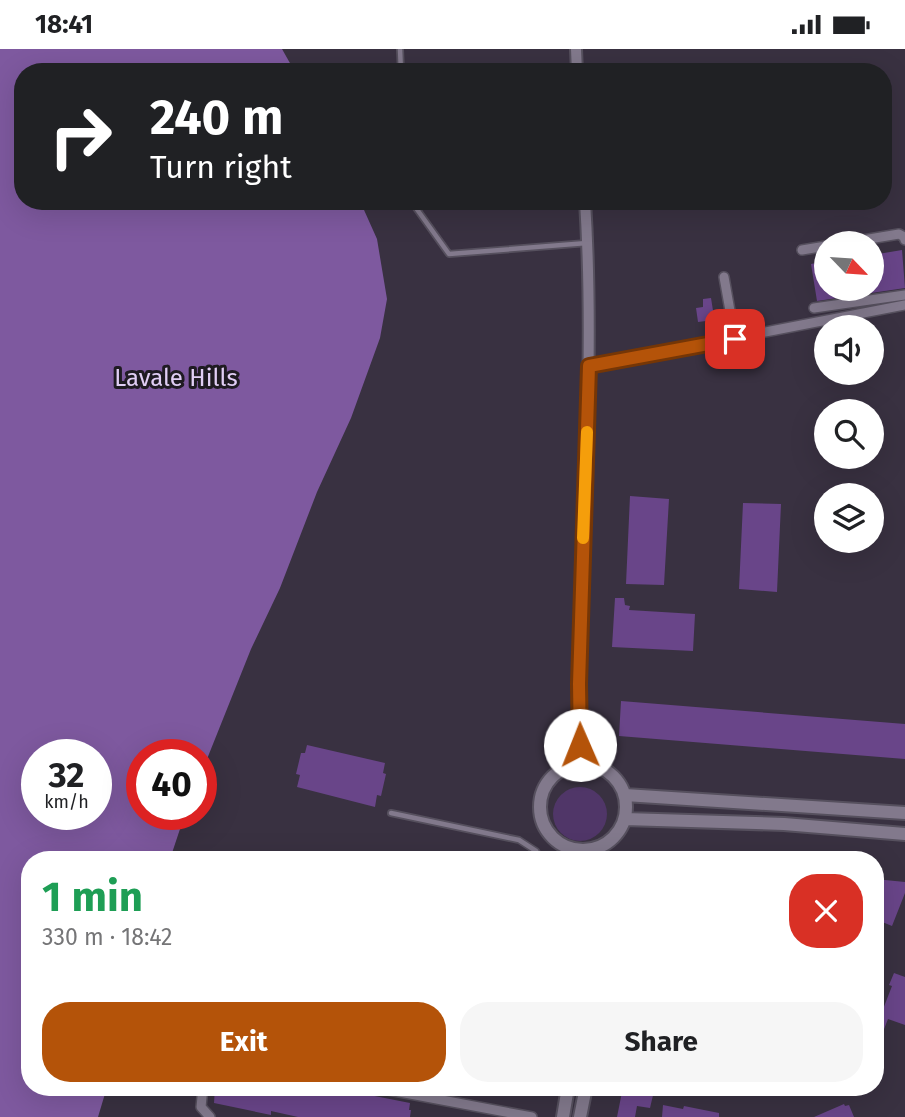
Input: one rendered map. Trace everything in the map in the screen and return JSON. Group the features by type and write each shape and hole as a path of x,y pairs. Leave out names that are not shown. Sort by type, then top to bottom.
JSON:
{"main road":[{"path":"573,851 554,840 545,829 541,800 545,787 554,775 566,767 581,764 595,765 608,771 625,795 625,819 619,832 601,851"},
{"path":"625,795 905,813"},
{"path":"625,819 784,824 905,834"},
{"path":"563,1117 566,1096"},
{"path":"580,1117 584,1096"}],"street":[{"path":"581,764 579,684 589,366 586,210"},
{"path":"884,237 900,234 905,240"},
{"path":"802,250 814,248"},
{"path":"724,277 735,339"},
{"path":"884,298 905,295"},
{"path":"814,308 856,301 858,315 905,305"},
{"path":"589,366 814,324"},
{"path":"202,1096 201,1107 210,1117"},
{"path":"421,1096 533,1117"}],"lane":[{"path":"417,210 449,254 454,255 588,243"},
{"path":"391,813 519,840 536,851"}],"shaded area":[{"path":"580,787 599,795 607,814 599,833 580,841 561,833 553,814 561,795"}],"green space":[{"name":"Lavale Hills","path":"0,49 282,49 290,63 14,63 14,210 364,210 377,239 387,299 380,338 351,418 317,492 280,588 251,649 215,739 126,739 126,830 180,830 173,851 21,851 21,1096 104,1096 98,1117 0,1117"}],"building":[{"path":"902,250 905,288 884,291 884,253"},
{"path":"711,298 715,323 706,325 706,321 698,322 696,308 703,307 703,299"},
{"path":"630,496 669,499 664,585 626,584"},
{"path":"743,503 781,504 777,592 739,589"},
{"path":"615,598 624,598 625,605 630,606 629,610 695,614 693,651 612,647"},
{"path":"621,701 905,724 905,759 619,736"},
{"path":"307,745 385,763 383,773 386,774 381,796 377,795 375,807 297,787 300,775 296,774 301,753 305,753"},
{"path":"884,880 905,882 905,893 892,926 884,923"},
{"path":"894,973 905,977 905,1025 888,1019 884,1029 884,1007 892,986 889,985"},
{"path":"214,1096 375,1096 410,1103 411,1110 410,1117 298,1117 271,1111 271,1115 214,1103"},
{"path":"621,1096 653,1096 650,1108 637,1106 635,1117 617,1117"},
{"path":"844,1104 849,1105 854,1117 814,1117"},
{"path":"663,1105 719,1113 719,1117 662,1117"}],"slow traffic":[{"path":"583,538 587,432"}],"route":[{"path":"580,745 579,684 589,366 735,339"}]}
